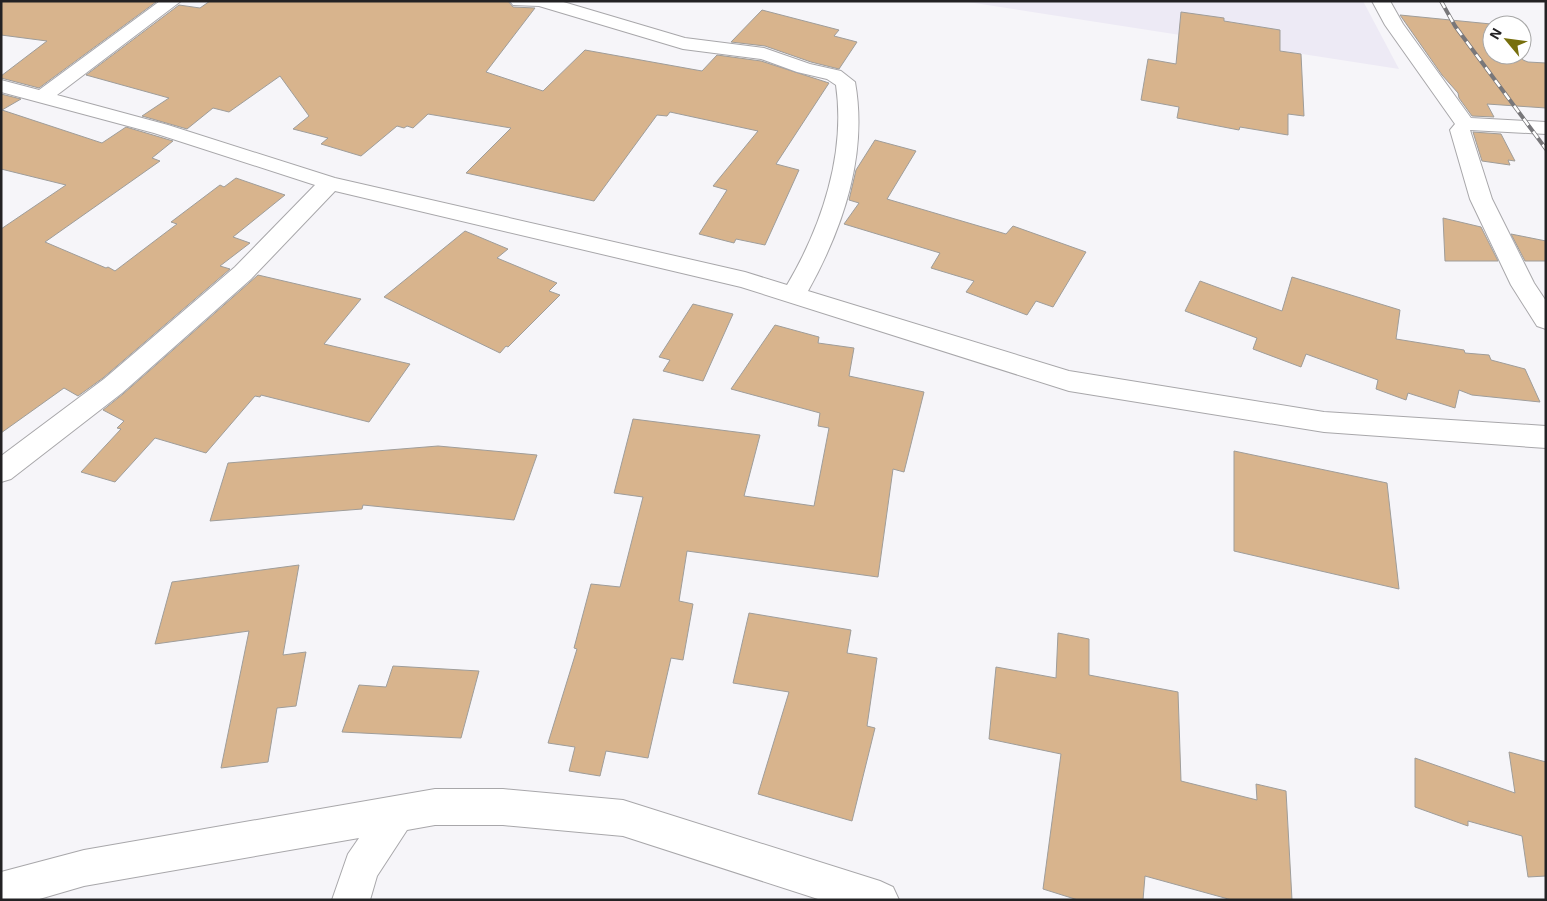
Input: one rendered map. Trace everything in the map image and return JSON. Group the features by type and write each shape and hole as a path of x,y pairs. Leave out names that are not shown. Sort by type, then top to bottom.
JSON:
{"street":[{"path":"41,98 172,1"},
{"path":"519,1 549,2 683,42 764,54 804,68 834,74 845,82 849,99 847,144 834,205 822,243 794,294"},
{"path":"1381,1 1394,24 1465,124"},
{"path":"1,86 161,129 330,183 745,280 1069,381 1324,422 1546,437"},
{"path":"1465,124 1546,128"},
{"path":"1465,124 1460,130 1481,199 1523,285 1546,320"},
{"path":"1,471 113,386 243,273 330,183"},
{"path":"1,891 84,868 434,807 503,807 623,818 880,900"},
{"path":"350,900 361,867 396,815"}],"shaded area":[{"path":"1363,1 1399,69 968,2"}],"building":[{"path":"1,1 156,2 39,88 1,78 1,76 47,41 1,35"},
{"path":"210,1 508,1 513,7 535,8 486,72 543,91 585,50 702,71 717,55 761,61 829,83 776,164 799,170 765,245 736,239 734,243 699,234 727,190 713,186 758,131 670,112 667,116 657,115 594,201 466,173 511,128 428,114 413,128 397,126 361,156 321,144 328,138 293,129 309,116 280,76 229,112 213,108 187,129 142,116 169,98 86,75 179,5 200,8"},
{"path":"762,10 839,30 834,36 857,42 839,69 811,62 765,46 731,42"},
{"path":"1181,12 1224,18 1224,21 1280,30 1280,51 1301,54 1304,116 1288,114 1288,135 1240,127 1239,130 1177,118 1179,107 1141,100 1148,59 1176,64"},
{"path":"1400,15 1482,23 1482,65 1532,65 1532,62 1546,63 1546,108 1487,104 1494,117 1472,116 1459,98 1458,93 1442,75"},
{"path":"1,94 21,99 2,110 102,143 126,127 173,141 152,158 160,161 45,242 106,268 108,267 115,271 177,224 171,222 220,185 224,187 236,178 285,195 233,237 250,243 220,266 230,269 103,378 78,396 64,388 1,433 1,229 66,185 1,169"},
{"path":"1473,132 1501,134 1515,161 1508,160 1510,165 1482,161"},
{"path":"875,140 916,151 887,199 1006,234 1013,226 1086,252 1053,307 1036,301 1027,315 966,292 974,281 931,268 940,253 844,224 859,203 849,200 856,170"},
{"path":"1443,218 1481,227 1498,261 1445,261"},
{"path":"465,231 508,249 497,258 557,283 549,291 560,295 500,353 384,297"},
{"path":"1511,234 1546,241 1546,261 1525,261"},
{"path":"258,275 361,299 324,344 410,364 369,422 261,395 260,397 255,396 206,453 155,438 115,482 81,472 121,429 117,428 124,421 103,410"},
{"path":"1292,277 1400,310 1396,339 1464,350 1465,353 1489,355 1491,360 1525,369 1540,402 1472,395 1459,390 1455,408 1408,393 1406,400 1376,389 1378,380 1306,354 1301,367 1253,349 1257,338 1185,311 1200,281 1282,311"},
{"path":"693,304 733,314 703,381 663,371 670,360 659,357"},
{"path":"775,325 819,337 818,343 854,348 849,376 924,392 904,472 893,469 878,577 687,551 679,601 693,604 683,660 671,658 648,758 606,751 600,776 569,771 575,747 548,743 577,649 574,648 591,584 620,587 643,497 614,493 633,419 760,435 744,496 814,506 829,428 818,426 820,413 731,389"},
{"path":"438,446 537,455 514,520 363,505 362,509 210,521 228,463"},
{"path":"1234,451 1387,483 1399,589 1234,551"},
{"path":"299,565 283,655 306,652 296,706 277,708 268,762 221,768 249,631 155,644 172,582"},
{"path":"749,613 851,630 847,653 877,658 867,726 875,728 852,821 758,794 789,692 733,683"},
{"path":"1058,633 1089,639 1089,675 1178,692 1181,781 1257,800 1256,784 1286,791 1292,900 1232,900 1145,876 1143,900 1078,900 1043,889 1061,754 989,739 996,667 1056,678"},
{"path":"393,666 479,671 461,738 342,732 359,685 386,687"},
{"path":"1509,752 1546,762 1546,876 1528,877 1522,836 1468,821 1468,826 1415,807 1415,758 1515,793"}],"railway":[{"path":"1441,1 1455,26 1546,149"}]}
